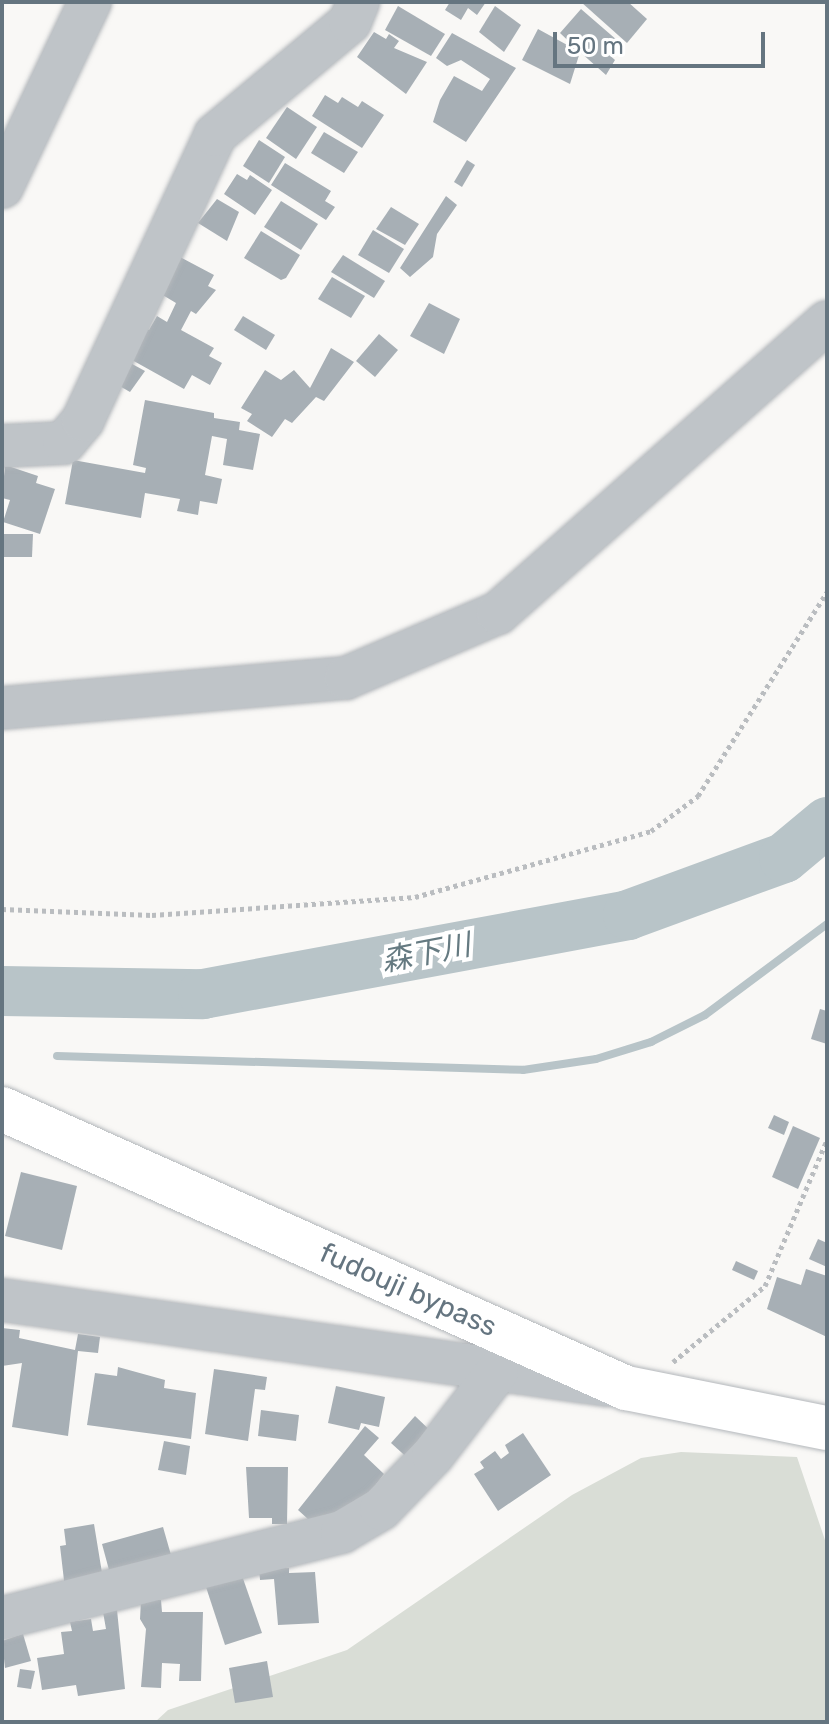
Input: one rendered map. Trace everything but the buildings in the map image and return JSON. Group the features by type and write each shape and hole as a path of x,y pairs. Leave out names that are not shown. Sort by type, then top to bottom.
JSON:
{"highway":[{"name":"fudouji bypass","path":"2,1109 626,1388 827,1428"}],"street":[{"path":"2,187 90,2"},
{"path":"2,446 64,443 83,420 215,135 350,22 358,2"},
{"path":"2,708 346,678 498,613 827,322"},
{"path":"2,1300 626,1388"},
{"path":"2,1618 342,1532 381,1509 402,1488 497,1372"}],"path":[{"path":"2,909 152,915 415,897 651,831 698,796 827,592"},
{"path":"626,1388 664,1369 765,1286 827,1140"}],"shaded area":[{"path":"681,1452 797,1457 827,1546 827,1722 155,1722 168,1710 347,1650 572,1495 641,1458"}],"waterway":[{"name":"森下川","path":"2,991 203,994 628,915 784,858 827,822"},
{"path":"57,1056 523,1070 596,1059 651,1042 705,1015 827,924"}]}
